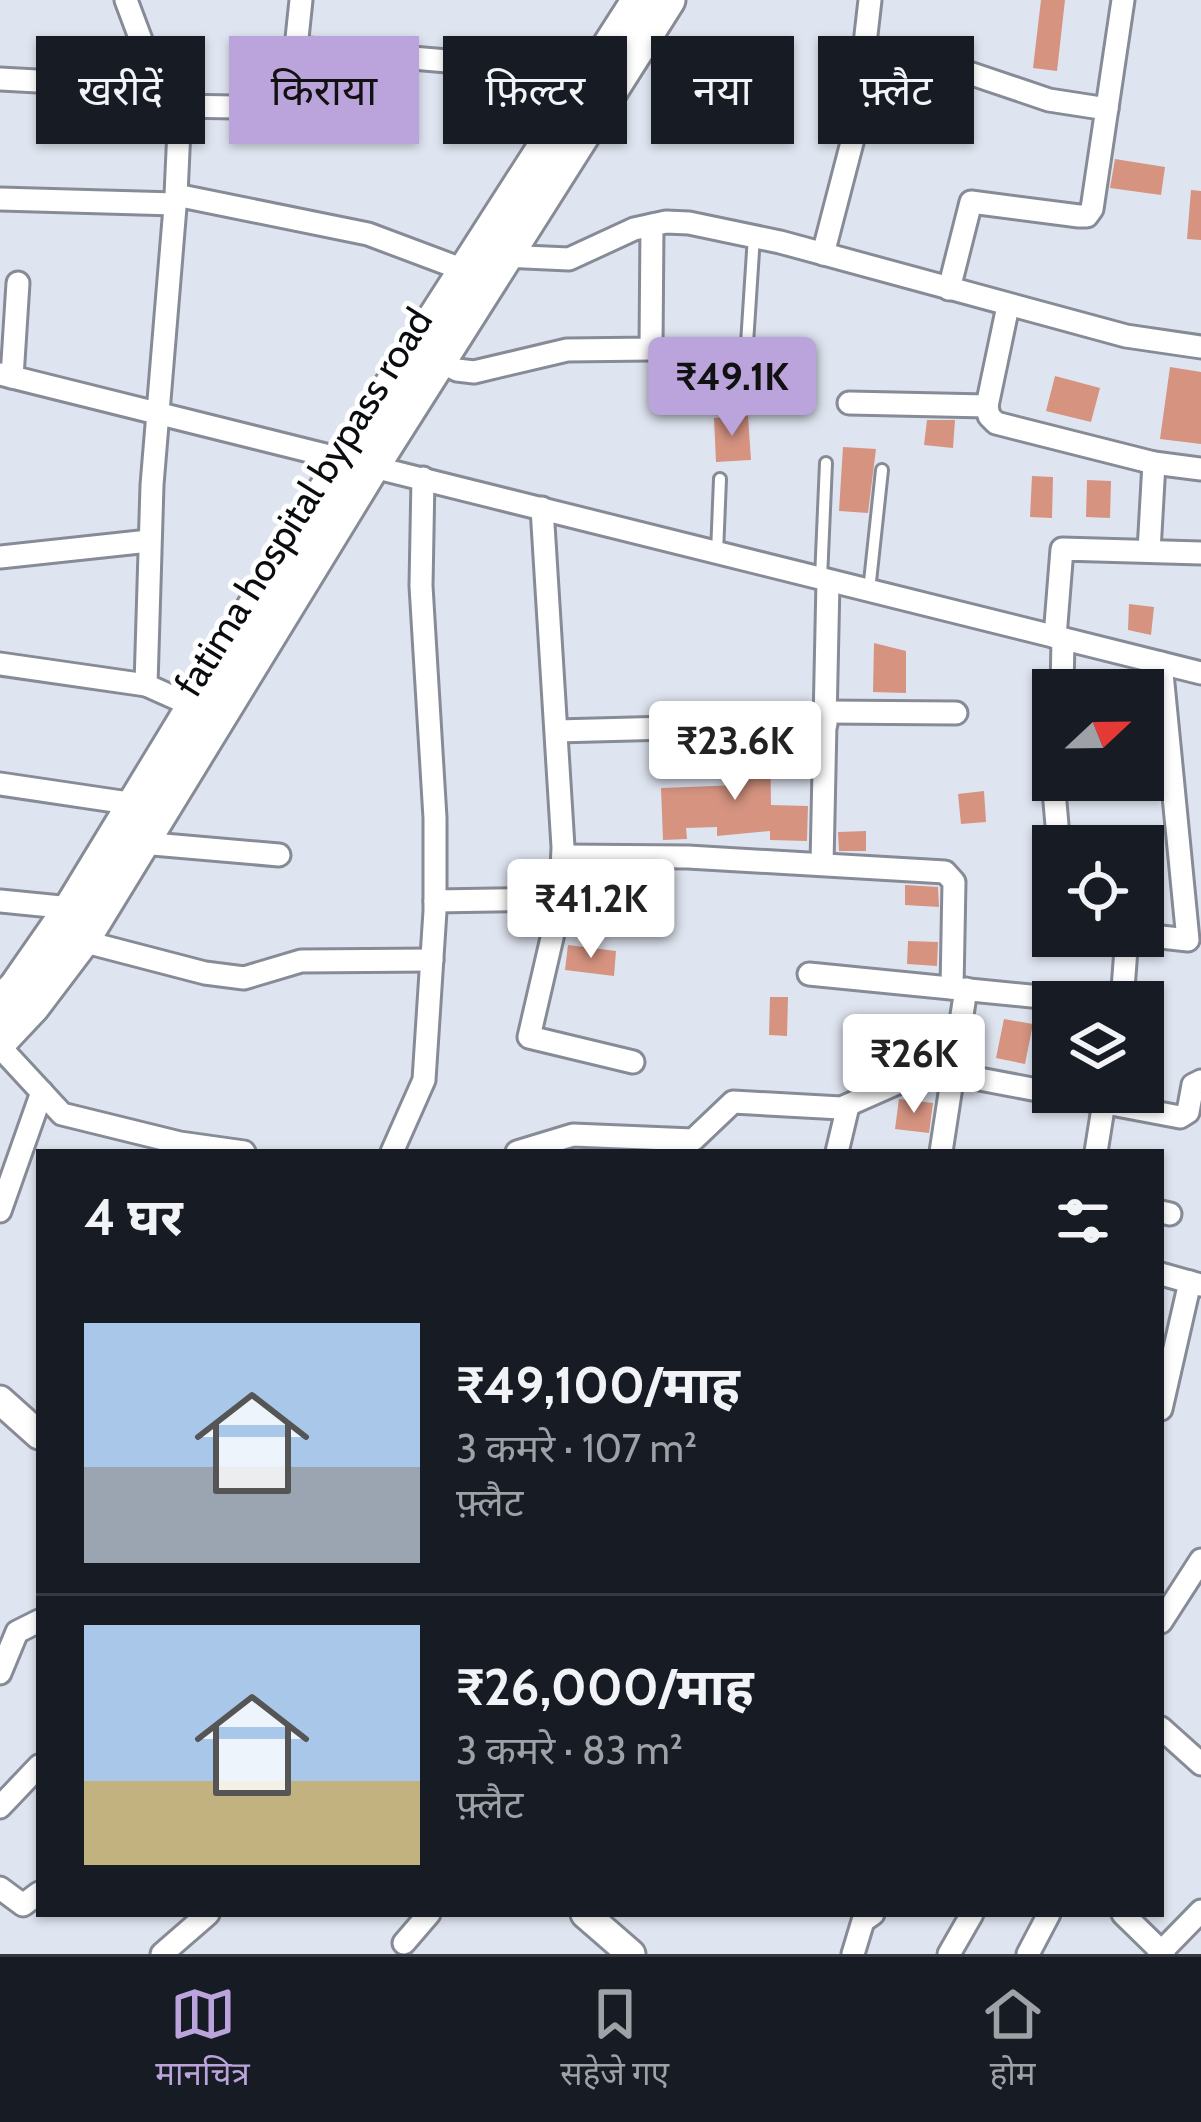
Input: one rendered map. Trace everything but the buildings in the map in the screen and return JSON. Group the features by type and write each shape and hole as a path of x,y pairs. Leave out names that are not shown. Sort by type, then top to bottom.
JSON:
{"highway":[{"name":"fatima hospital bypass road","path":"0,1044 82,941 141,843 249,640 357,464 464,270 639,0"},
{"name":"fatima hospital bypass road","path":"357,464 440,361 668,0"},
{"name":"fatima hospital bypass road","path":"0,1003 71,908 193,706 249,640"}],"main road":[{"path":"0,1400 36,1432"},
{"path":"588,1917 631,1954"}],"street":[{"path":"126,0 140,36"},
{"path":"298,36 301,0"},
{"path":"866,36 870,0"},
{"path":"949,289 971,202 1087,216 1092,208 1124,0"},
{"path":"974,75 1049,100 1107,110"},
{"path":"0,79 36,83"},
{"path":"146,685 156,412 178,144"},
{"path":"823,254 852,144"},
{"path":"0,200 175,199 368,234 464,270"},
{"path":"505,256 569,260 634,229 689,223 754,236 1126,336 1201,347"},
{"path":"440,361 457,370 474,371 566,350 651,349 652,225"},
{"path":"18,283 6,375 1201,673"},
{"path":"1008,305 987,406 997,423 1154,463 1201,469"},
{"path":"849,403 987,406"},
{"path":"1149,551 1154,463"},
{"path":"393,1149 424,1080 435,901 435,818 421,586 423,478"},
{"path":"542,508 563,856 561,899 530,1037 535,1042 633,1062"},
{"path":"0,557 149,541"},
{"path":"1061,669 1062,548 1201,554"},
{"path":"822,864 824,580"},
{"path":"1161,663 1188,940 1164,937"},
{"path":"0,664 146,685 193,706"},
{"path":"556,731 956,713"},
{"path":"0,784 135,804"},
{"path":"1055,801 1057,825"},
{"path":"141,843 279,855"},
{"path":"563,856 822,864 951,875 959,989 941,1149"},
{"path":"435,901 561,899"},
{"path":"0,901 71,908"},
{"path":"82,941 244,978 301,961 432,960"},
{"path":"809,974 1032,996"},
{"path":"0,1044 54,1108 69,1117 223,1149"},
{"path":"527,1149 573,1135 693,1140 733,1102 848,1106 918,1075 953,1075 1032,1087"},
{"path":"1164,1110 1185,1115 1192,1085 1201,1081"},
{"path":"0,1211 42,1092"},
{"path":"838,1149 848,1106"},
{"path":"1097,1149 1107,1113"},
{"path":"1164,1275 1195,1283 1164,1398"},
{"path":"1169,1593 1201,1560"},
{"path":"0,1672 17,1632 36,1622"},
{"path":"1164,1731 1201,1764"},
{"path":"0,1808 36,1769"},
{"path":"0,1888 23,1905 36,1895"},
{"path":"1127,1917 1162,1953 1201,1911"},
{"path":"162,1954 205,1917"},
{"path":"404,1942 426,1917"},
{"path":"853,1954 863,1921 869,1917"},
{"path":"949,1954 970,1917"},
{"path":"1028,1954 1047,1917"}],"lane":[{"path":"743,405 754,236"},
{"path":"824,580 826,463"},
{"path":"869,591 882,470"},
{"path":"717,553 720,479"}]}
